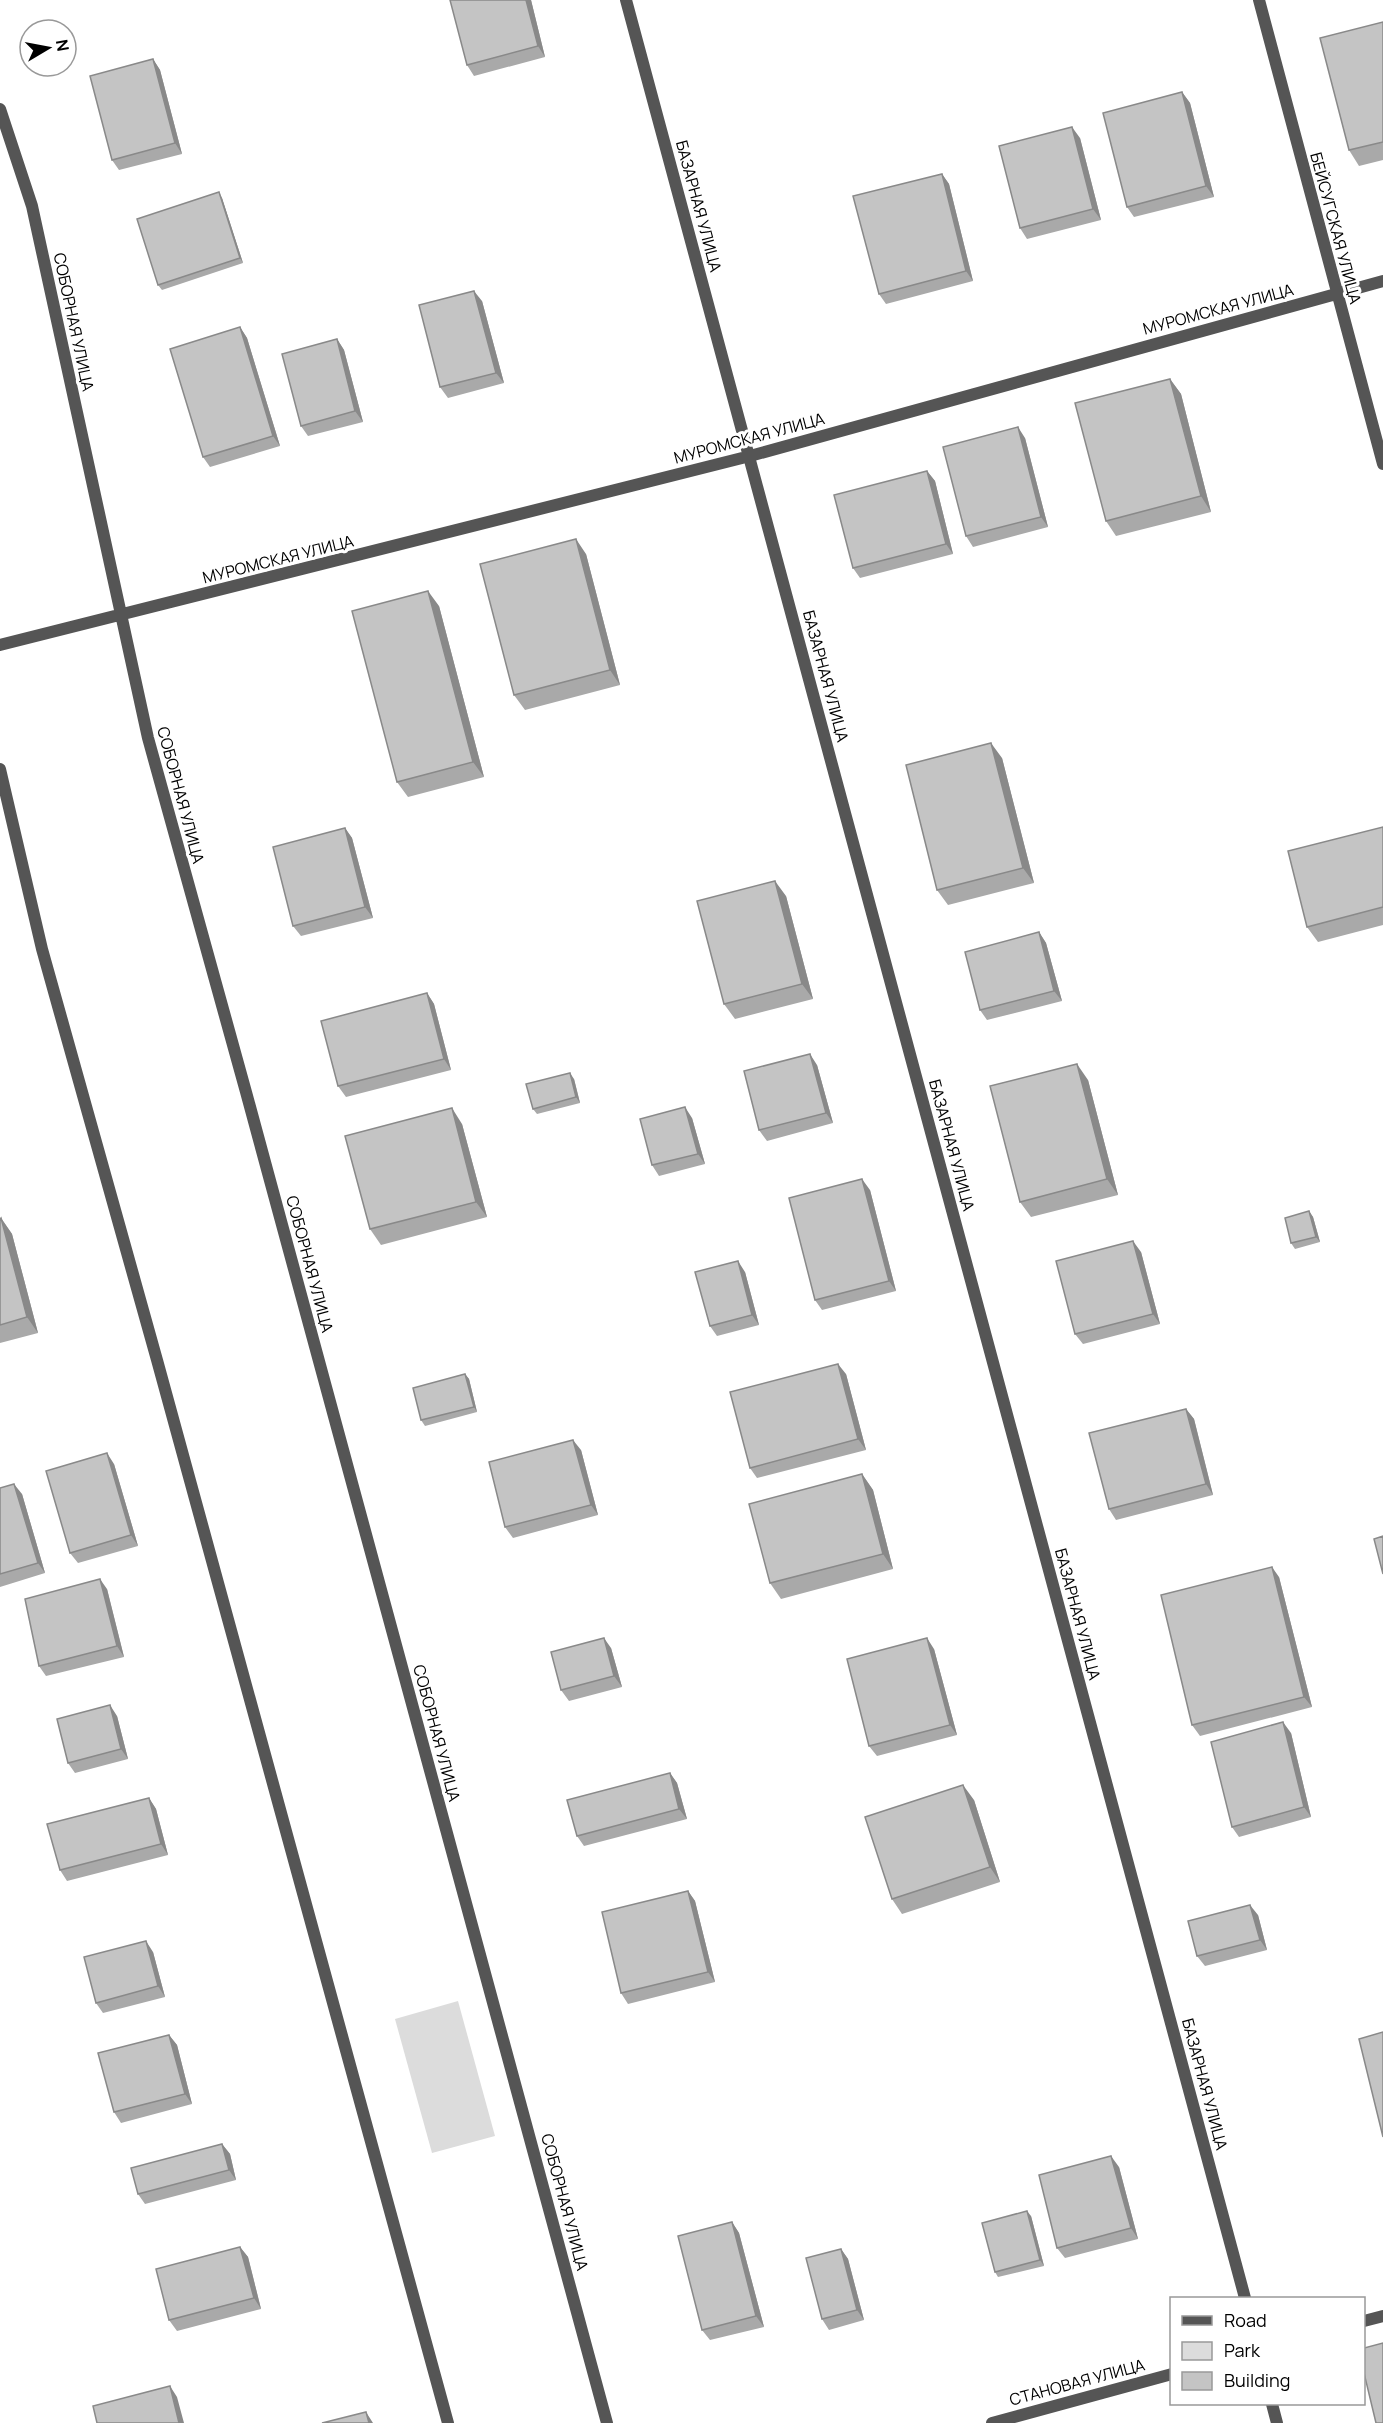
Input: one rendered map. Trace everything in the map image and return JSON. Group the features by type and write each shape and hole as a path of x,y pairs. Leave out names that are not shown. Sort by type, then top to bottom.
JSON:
{"street":[{"name":"БАЗАРНАЯ УЛИЦА","path":"626,0 1245,2297"},
{"name":"БЕЙСУГСКАЯ УЛИЦА","path":"1259,0 1383,464"},
{"name":"СОБОРНАЯ УЛИЦА","path":"0,110 32,206 148,738 607,2423"},
{"name":"МУРОМСКАЯ УЛИЦА","path":"0,645 750,456 1383,281"},
{"path":"0,770 42,949 158,1360 448,2423"},
{"path":"1365,2321 1383,2316"},
{"name":"СТАНОВАЯ УЛИЦА","path":"992,2423 1170,2375"},
{"path":"1272,2405 1277,2423"}],"green space":[{"path":"458,2001 495,2136 432,2153 395,2019"}],"building":[{"path":"450,0 526,0 538,46 467,65"},
{"path":"1383,22 1383,142 1349,150 1320,38"},
{"path":"153,59 175,143 112,160 90,76"},
{"path":"1182,92 1206,186 1127,207 1103,113"},
{"path":"1072,127 1093,209 1020,228 999,146"},
{"path":"942,174 966,271 879,294 853,196"},
{"path":"219,192 240,258 158,285 137,219"},
{"path":"474,291 496,373 440,387 419,305"},
{"path":"240,327 273,436 203,457 170,349"},
{"path":"337,339 355,411 301,426 282,354"},
{"path":"1170,379 1201,496 1106,521 1075,403"},
{"path":"1018,427 1041,517 966,536 943,447"},
{"path":"927,471 946,544 853,568 834,495"},
{"path":"576,539 610,670 514,695 480,564"},
{"path":"428,591 473,762 397,782 352,611"},
{"path":"991,743 1023,868 937,890 906,765"},
{"path":"1383,827 1383,907 1307,927 1288,851"},
{"path":"345,828 365,907 293,926 273,847"},
{"path":"775,881 802,984 724,1004 697,901"},
{"path":"1039,932 1054,991 980,1010 965,952"},
{"path":"427,993 444,1059 338,1086 321,1021"},
{"path":"810,1054 826,1113 759,1130 744,1071"},
{"path":"1077,1064 1107,1179 1020,1202 990,1086"},
{"path":"570,1073 576,1097 533,1109 526,1084"},
{"path":"685,1107 698,1154 652,1165 640,1119"},
{"path":"452,1108 476,1202 370,1229 345,1136"},
{"path":"862,1179 889,1281 815,1300 789,1198"},
{"path":"1309,1211 1316,1237 1291,1243 1285,1218"},
{"path":"0,1219 27,1317 0,1325"},
{"path":"1133,1241 1153,1314 1075,1334 1056,1261"},
{"path":"738,1261 752,1315 710,1326 695,1272"},
{"path":"838,1364 858,1439 750,1468 730,1392"},
{"path":"465,1374 474,1407 421,1420 413,1388"},
{"path":"1186,1409 1206,1484 1109,1509 1089,1433"},
{"path":"573,1440 591,1505 505,1527 489,1462"},
{"path":"107,1453 131,1535 70,1553 46,1471"},
{"path":"862,1474 883,1554 770,1583 749,1504"},
{"path":"14,1484 38,1563 0,1574 0,1488"},
{"path":"1383,1536 1383,1574 1374,1539"},
{"path":"1272,1567 1304,1697 1192,1725 1161,1595"},
{"path":"100,1579 117,1646 39,1666 25,1599"},
{"path":"604,1638 614,1676 561,1690 551,1652"},
{"path":"927,1638 950,1725 869,1746 847,1659"},
{"path":"110,1705 121,1749 68,1763 57,1719"},
{"path":"1283,1722 1304,1807 1232,1827 1211,1742"},
{"path":"670,1773 679,1809 577,1836 567,1800"},
{"path":"963,1785 990,1867 892,1899 865,1817"},
{"path":"149,1798 161,1844 60,1870 47,1824"},
{"path":"688,1891 708,1972 621,1993 602,1912"},
{"path":"1250,1905 1260,1940 1197,1956 1188,1921"},
{"path":"146,1941 158,1986 96,2003 84,1957"},
{"path":"1383,2032 1383,2137 1359,2039"},
{"path":"169,2035 185,2094 114,2112 98,2053"},
{"path":"222,2144 229,2170 138,2194 131,2168"},
{"path":"1111,2156 1131,2228 1057,2248 1039,2175"},
{"path":"1027,2211 1040,2260 995,2272 982,2223"},
{"path":"732,2222 756,2316 702,2330 678,2236"},
{"path":"240,2247 254,2298 169,2320 156,2269"},
{"path":"841,2249 857,2310 822,2319 806,2258"},
{"path":"1383,2343 1383,2423 1376,2423 1365,2377 1365,2348"},
{"path":"170,2386 179,2423 97,2423 93,2406"},
{"path":"366,2412 369,2423 322,2423"}]}
